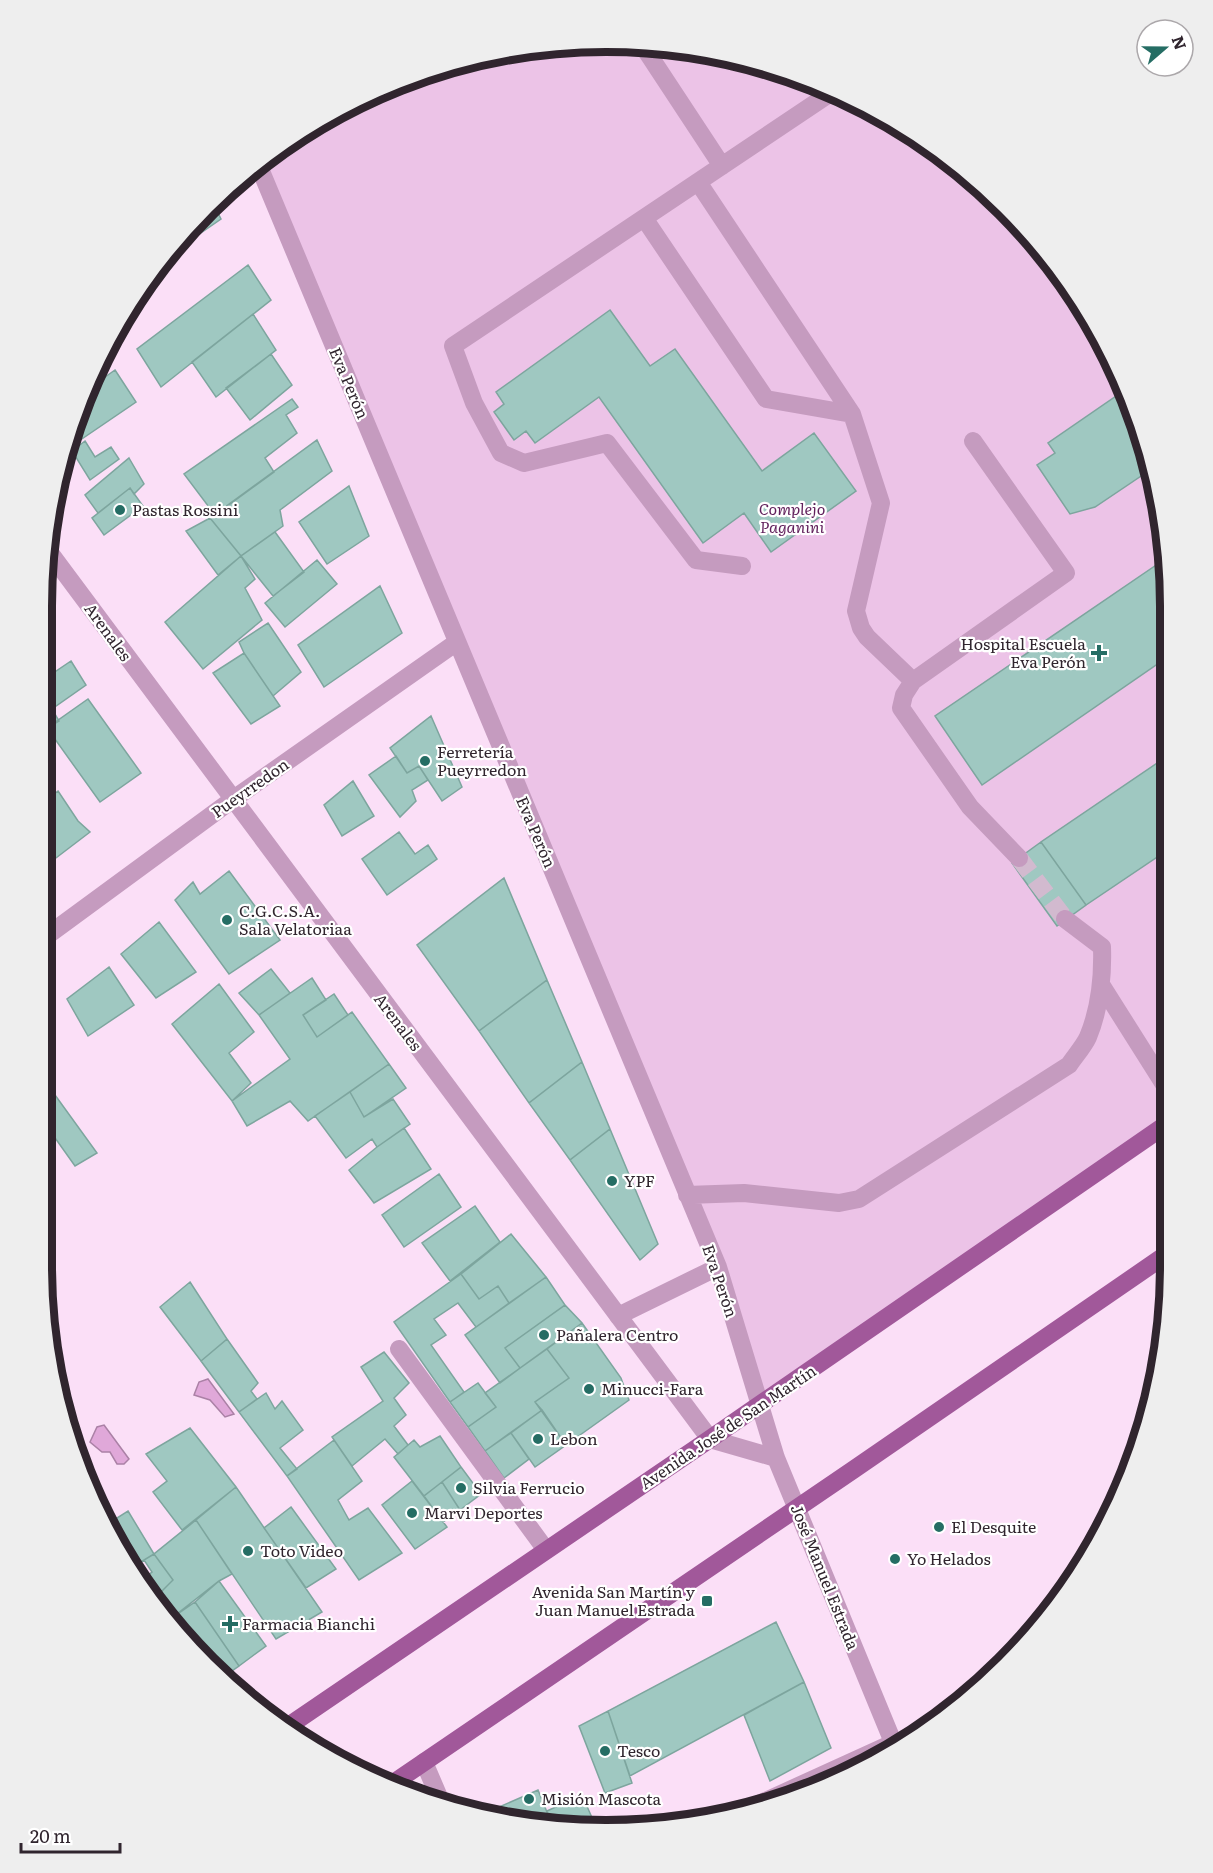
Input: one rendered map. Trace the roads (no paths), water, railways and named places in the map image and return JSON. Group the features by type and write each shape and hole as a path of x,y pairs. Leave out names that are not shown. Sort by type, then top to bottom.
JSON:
{"main road":[{"name":"Avenida José de San Martín","path":"293,1723 710,1440 1160,1129"},
{"path":"398,1780 1160,1259"}],"street":[{"path":"649,54 722,166"},
{"path":"742,566 696,560 608,443 524,463 501,453 474,403 453,346 824,97"},
{"name":"Eva Perón","path":"262,173 718,1267 760,1405"},
{"path":"698,182 852,414 881,503 856,611 861,628 867,637 913,681"},
{"path":"644,218 766,399 852,414"},
{"path":"973,441 1066,573 913,681 904,695 902,708 970,807 1019,858"},
{"name":"Arenales","path":"55,560 710,1440"},
{"name":"Pueyrredon","path":"52,932 232,800 458,642"},
{"path":"687,1195 744,1193 839,1203 859,1199 1070,1065 1088,1037 1102,986 1102,947 1065,919"},
{"path":"1102,986 1160,1078"},
{"path":"618,1317 718,1267"},
{"path":"399,1349 546,1550"},
{"name":"José Manuel Estrada","path":"760,1405 776,1458 796,1509 892,1741"},
{"path":"710,1440 776,1458"},
{"path":"424,1762 438,1794"}],"tunnel":[{"path":"1019,858 1065,919"}],"place":[{"name":"Pastas Rossini","path":"120,510"},
{"name":"Hospital Escuela Eva Perón","path":"1099,653"},
{"name":"Ferretería Pueyrredon","path":"425,761"},
{"name":"C.G.C.S.A. Sala Velatoriaa","path":"227,920"},
{"name":"YPF","path":"612,1181"},
{"name":"Pañalera Centro","path":"544,1335"},
{"name":"Minucci-Fara","path":"589,1389"},
{"name":"Lebon","path":"538,1439"},
{"name":"Silvia Ferrucio","path":"461,1488"},
{"name":"Marvi Deportes","path":"412,1513"},
{"name":"El Desquite","path":"939,1527"},
{"name":"Toto Video","path":"248,1551"},
{"name":"Yo Helados","path":"895,1559"},
{"name":"Avenida San Martín y Juan Manuel Estrada","path":"707,1601"},
{"name":"Farmacia Bianchi","path":"230,1624"},
{"name":"Tesco","path":"605,1751"},
{"name":"Misión Mascota","path":"529,1799"}],"park label":[{"name":"Complejo Paganini","path":"792,518"}]}
